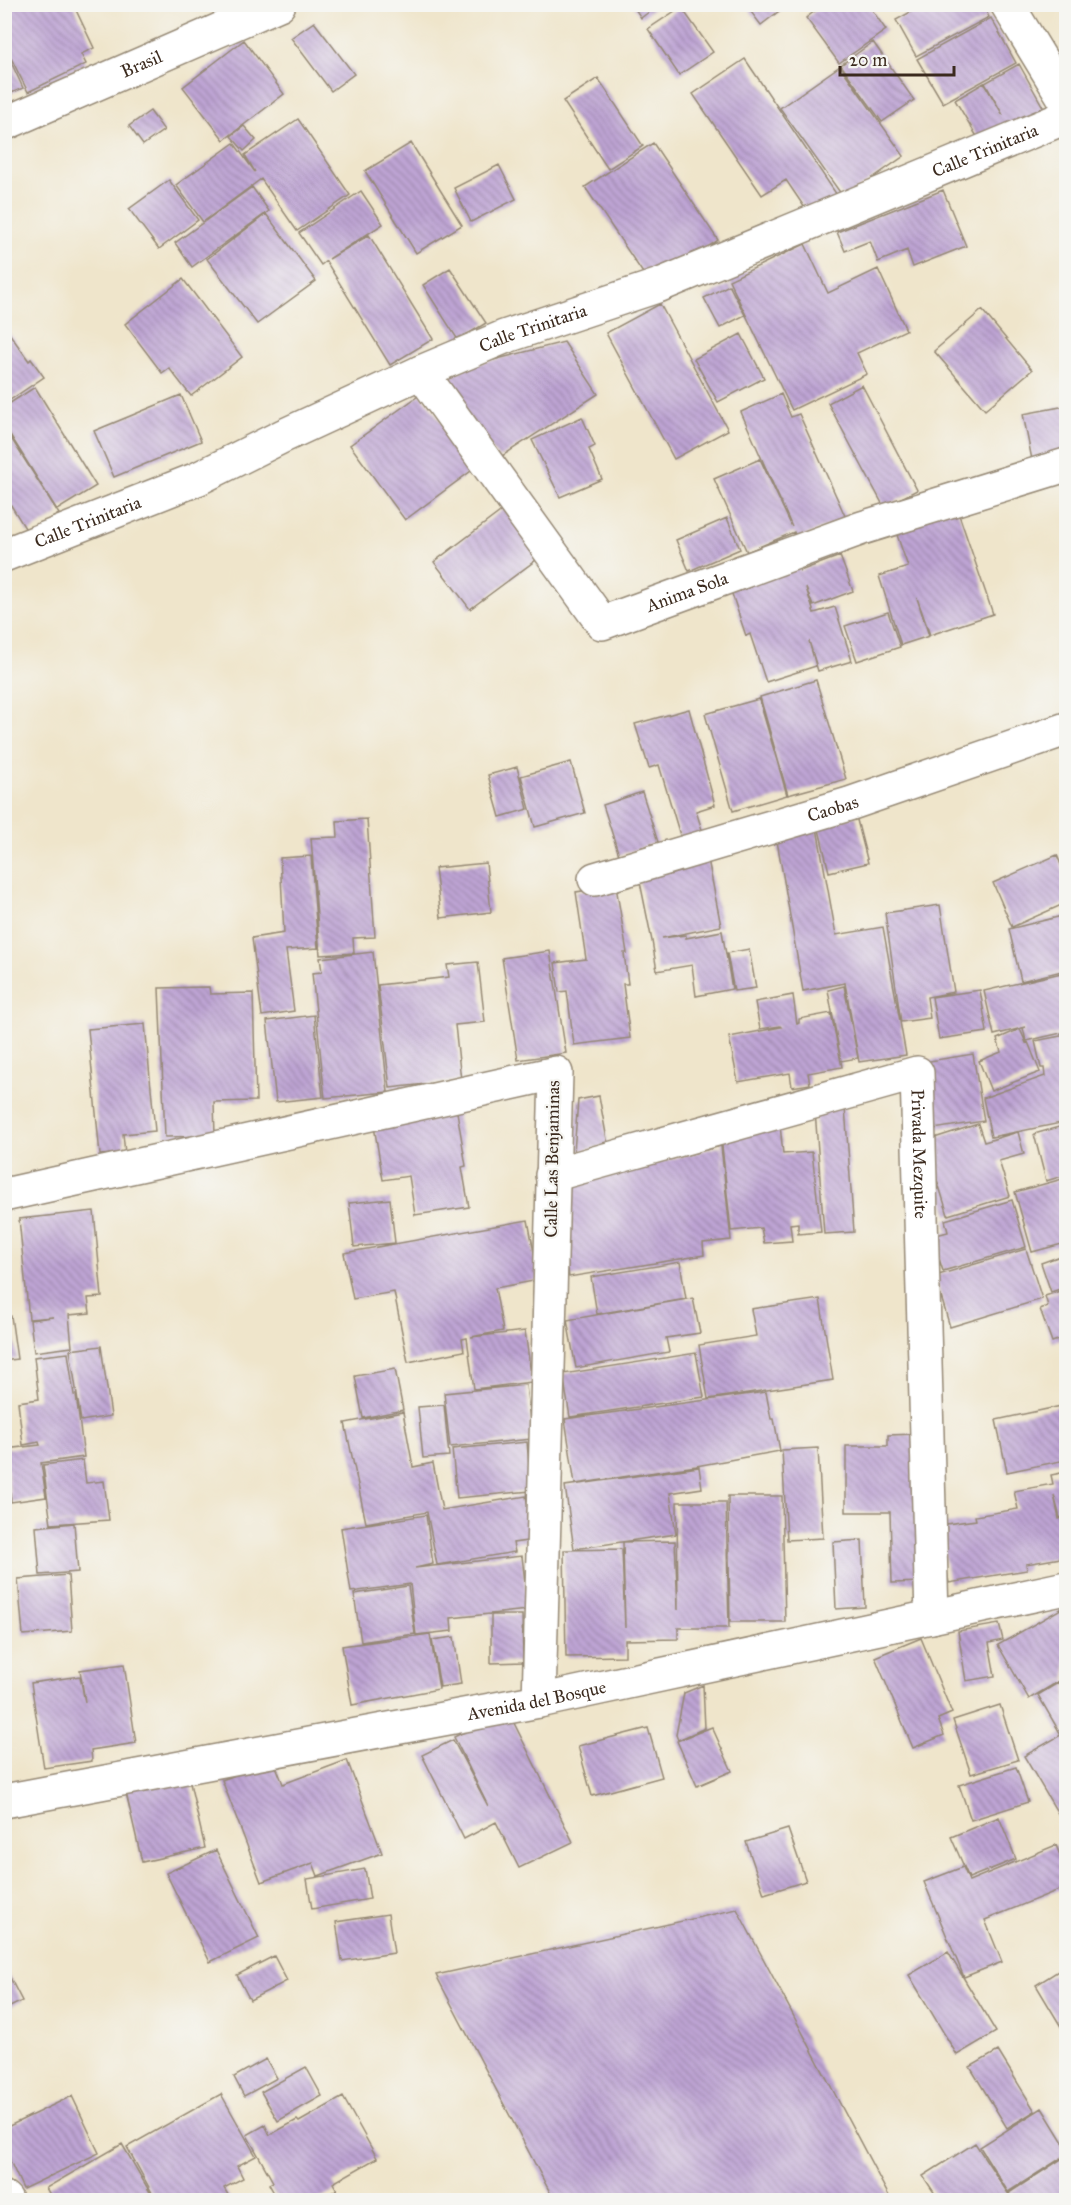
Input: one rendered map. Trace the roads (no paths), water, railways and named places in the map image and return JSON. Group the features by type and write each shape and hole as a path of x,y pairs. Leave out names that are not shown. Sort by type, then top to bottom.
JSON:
{"street":[{"name":"Brasil","path":"4,124 279,4"},
{"path":"1007,4 1066,101"},
{"name":"Calle Trinitaria","path":"4,555 197,479 421,372 504,337 660,285 1066,117"},
{"name":"Anima Sola","path":"421,372 602,623 862,528 1066,465"},
{"name":"Caobas","path":"595,879 849,804 1066,729"},
{"name":"Calle Las Benjaminas","path":"4,1195 556,1072 539,1701"},
{"name":"Privada Mezquite","path":"552,1175 917,1073 932,1617"},
{"name":"Avenida del Bosque","path":"4,1801 539,1701 1066,1588"}]}
